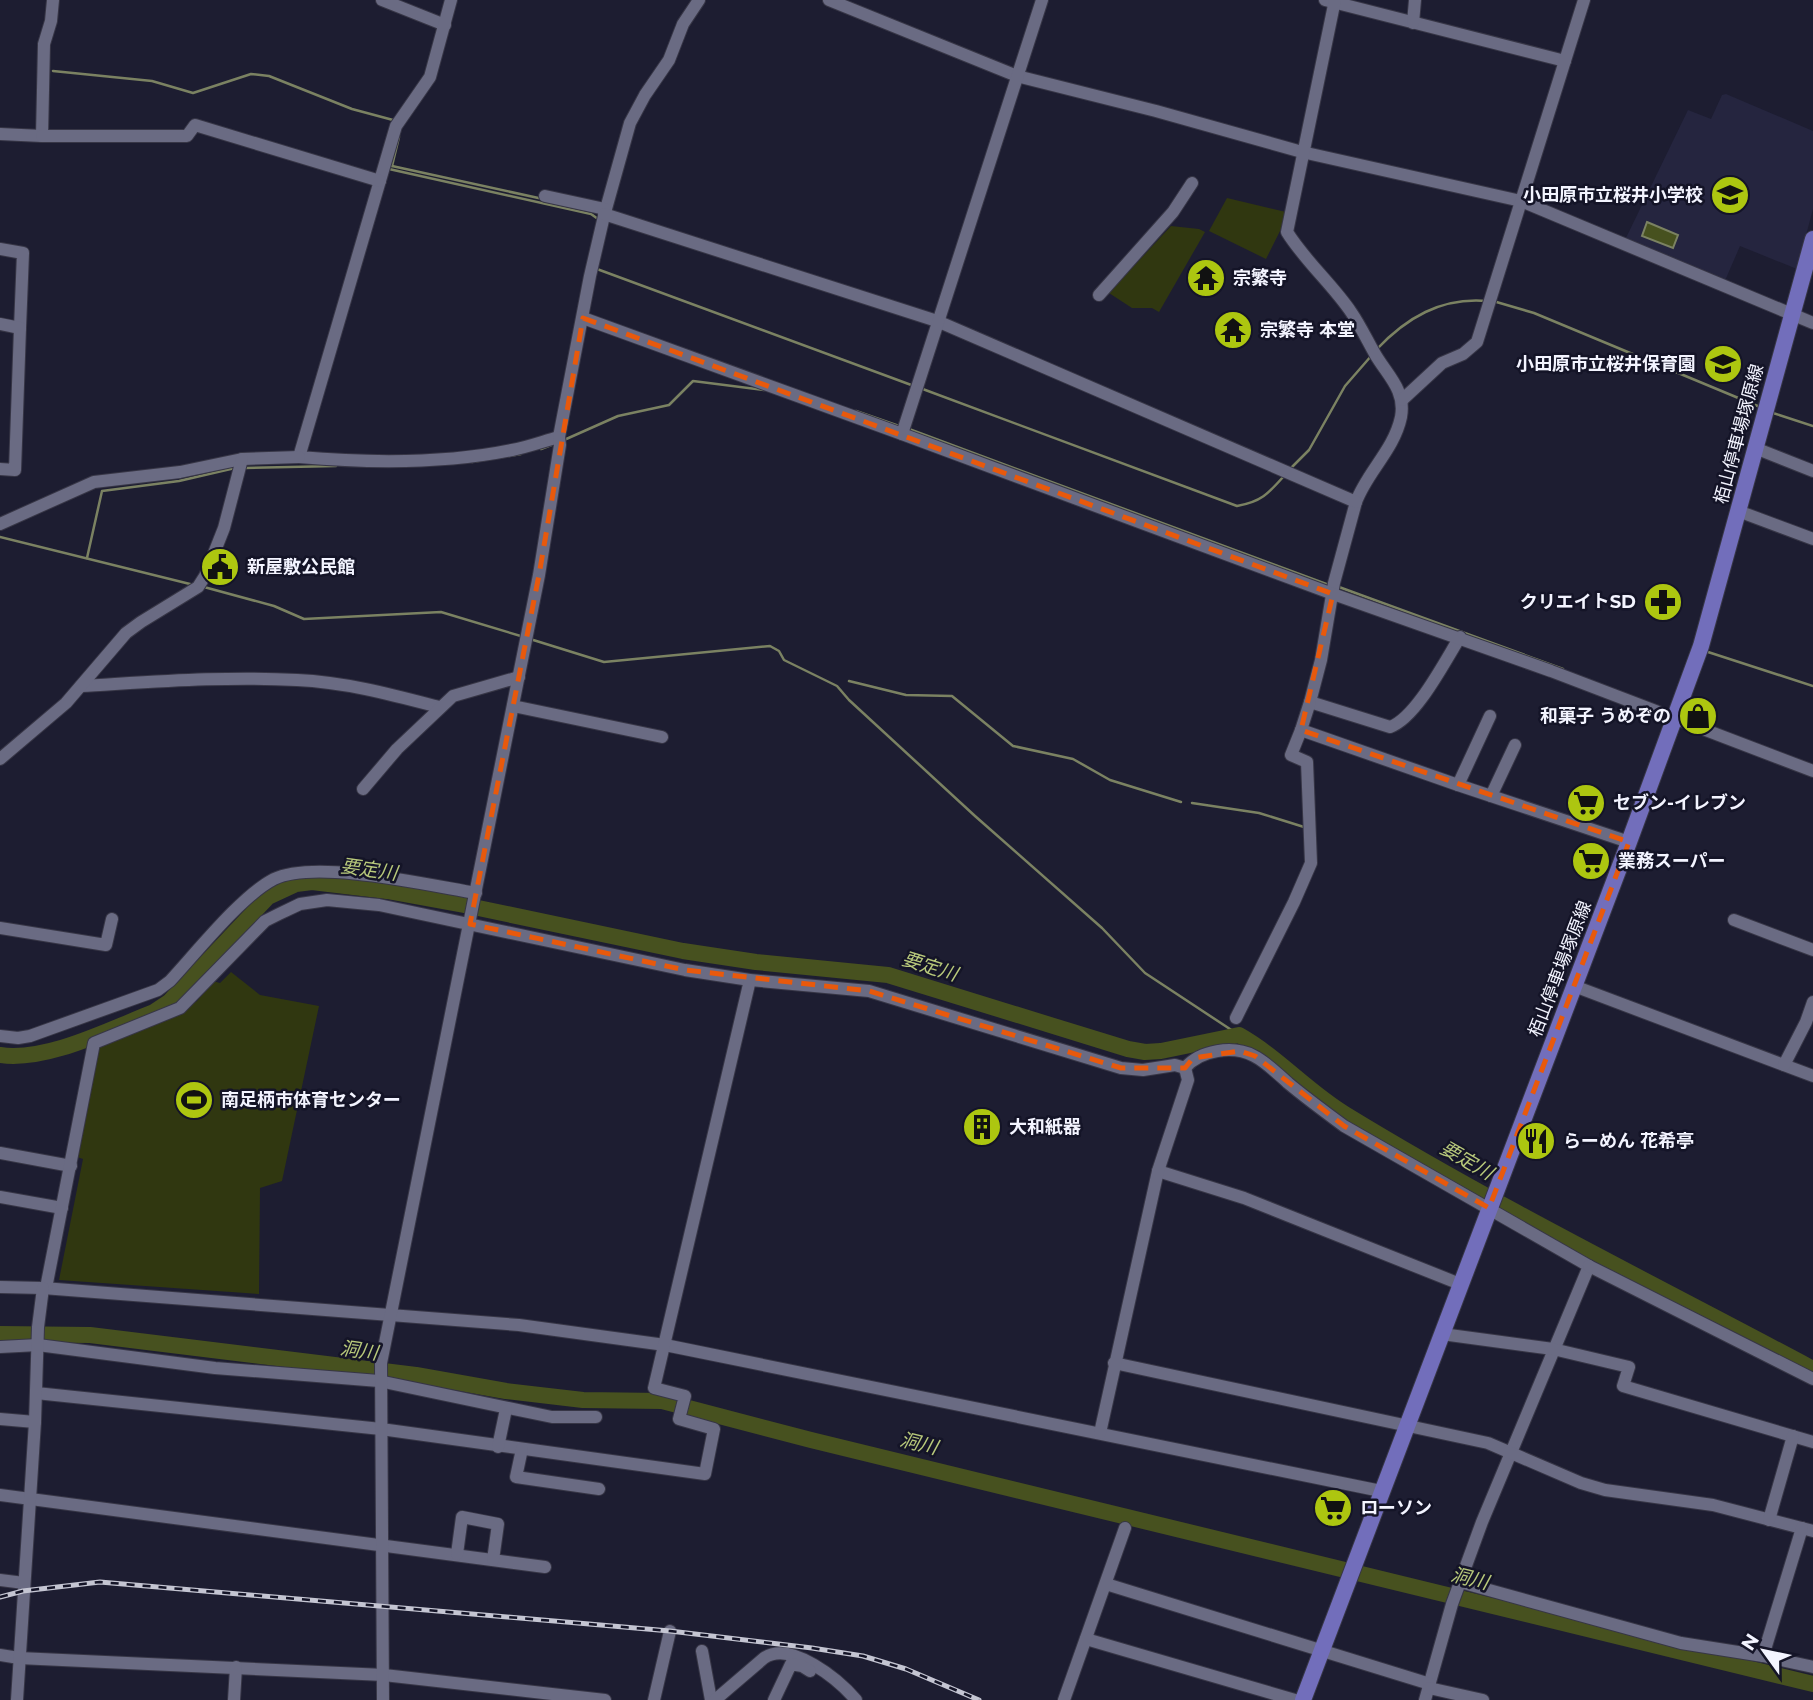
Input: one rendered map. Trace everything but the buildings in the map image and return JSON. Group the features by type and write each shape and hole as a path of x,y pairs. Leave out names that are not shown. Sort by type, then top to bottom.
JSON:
{"main road":[{"name":"栢山停車場塚原線","path":"1303,1700 1701,646 1813,239"}],"street":[{"path":"42,136 44,44 51,21 53,0"},
{"path":"382,0 444,25"},
{"path":"299,457 380,181 400,122 430,78 451,0"},
{"path":"383,1700 379,1380 390,1313 527,638 560,440 603,217 630,123 669,60 683,24 699,0"},
{"path":"829,0 1017,76 1302,152 1521,201 1813,323"},
{"path":"904,428 1042,0"},
{"path":"1413,23 1415,0"},
{"path":"1402,400 1442,363 1462,354 1477,342 1584,0"},
{"path":"1236,1018 1311,863 1307,762 1291,755 1310,702 1321,660 1334,589 1356,502 1388,450 1401,415 1402,400 1399,390 1351,311 1287,232 1331,1 1390,22 1413,23 1565,61"},
{"path":"0,134 187,136 195,125 380,181"},
{"path":"1099,295 1173,212 1192,184"},
{"path":"545,196 603,217 937,321 1356,502"},
{"path":"0,249 23,253 15,470 0,469"},
{"path":"583,318 779,390 904,428 991,467 1334,589 1813,771"},
{"path":"0,324 20,328"},
{"path":"0,524 94,482 180,472 242,460 299,457 408,460 472,456 560,440"},
{"path":"1755,448 1813,471"},
{"path":"0,759 66,703 126,634 201,582 224,528 242,460"},
{"path":"1738,511 1813,538"},
{"path":"1310,702 1390,727 1400,724 1427,691 1460,637"},
{"path":"363,789 397,749 453,696 519,677"},
{"path":"81,686 154,681 298,680 379,691 439,707"},
{"path":"513,706 662,737"},
{"path":"1458,785 1490,716"},
{"path":"1301,730 1629,842"},
{"path":"1491,796 1515,744"},
{"path":"0,1036 30,1037 158,990 170,981 251,896 273,880 291,873 309,870 387,878 475,895"},
{"path":"17,1700 35,1422 38,1327 94,1043 180,1008 265,921 300,904 327,900 379,905 470,920 685,970 750,980 869,991 1121,1068 1143,1070 1175,1065 1185,1068"},
{"path":"0,928 106,945 112,919"},
{"path":"1734,920 1813,950"},
{"path":"36,1393 380,1429 705,1474 714,1429 679,1419 685,1396 654,1388 750,980"},
{"path":"1574,986 1813,1076"},
{"path":"1784,1065 1813,1002"},
{"path":"1185,1068 1193,1058 1224,1051 1240,1051 1255,1056 1344,1126 1588,1266 1813,1379"},
{"path":"1100,1433 1158,1171 1188,1080 1185,1068"},
{"path":"0,1153 71,1166"},
{"path":"1158,1171 1244,1198 1460,1284"},
{"path":"0,1197 62,1208"},
{"path":"1428,1691 1460,1582 1588,1266"},
{"path":"0,1287 390,1313 520,1325 665,1345 1381,1491"},
{"path":"1442,1334 1553,1349 1629,1367 1623,1386 1813,1442"},
{"path":"0,1347 38,1343 215,1368 379,1380 552,1417 596,1417"},
{"path":"1114,1363 1488,1443 1581,1483 1605,1490 1713,1506 1807,1529 1763,1656"},
{"path":"498,1447 506,1409"},
{"path":"0,1419 35,1422"},
{"path":"1769,1520 1793,1436"},
{"path":"522,1449 516,1476 599,1489"},
{"path":"0,1494 545,1567"},
{"path":"457,1554 462,1517 498,1524 493,1560"},
{"path":"1064,1700 1125,1528"},
{"path":"0,1580 24,1583"},
{"path":"1460,1582 1681,1643 1813,1667"},
{"path":"1106,1584 1322,1650 1428,1691 1483,1700"},
{"path":"654,1700 670,1632"},
{"path":"1086,1639 1295,1700"},
{"path":"702,1651 713,1700 771,1654 796,1656 834,1680 856,1700"},
{"path":"0,1655 384,1675 556,1697 605,1700"},
{"path":"792,1694 776,1694 791,1664 802,1666 829,1684 834,1680"},
{"path":"234,1700 236,1667"}],"highlighted area":[{"path":"583,318 1333,594 1301,730 1629,842 1489,1208 1344,1126 1255,1056 1240,1051 1193,1058 1185,1068 1121,1068 869,991 685,970 470,924 539,575"}],"shaded area":[{"name":"小田原市立桜井小学校","path":"1726,94 1813,131 1813,209 1797,269 1740,246 1724,283 1624,242 1688,110 1711,119 1722,95"},
{"path":"1227,198 1286,212 1283,225 1266,259 1209,231"},
{"path":"1647,222 1678,235 1673,248 1642,236"},
{"path":"1171,226 1205,232 1159,312 1152,308 1132,308 1109,293"},
{"name":"南足柄市体育センター","path":"231,972 260,995 319,1006 282,1181 260,1188 259,1294 59,1280 83,1159 77,1157 100,1043 179,1014 197,1001 213,981 220,983"}],"waterway":[{"path":"53,71 152,81 193,93 251,74 269,76 352,109 393,120"},
{"path":"399,137 389,169 591,214 598,219"},
{"path":"392,166 543,199"},
{"path":"597,267 914,386"},
{"path":"1376,350 1400,328 1426,312 1454,302 1487,301"},
{"path":"1493,301 1534,313 1760,407"},
{"path":"1290,469 1309,450 1345,386 1372,355"},
{"path":"564,440 618,416 669,405 693,381 764,390"},
{"path":"920,388 1237,506 1263,496 1284,476"},
{"path":"856,411 899,426"},
{"path":"1773,413 1813,426"},
{"path":"909,429 1329,585"},
{"path":"541,449 554,444"},
{"path":"472,462 521,454"},
{"path":"245,468 336,466"},
{"path":"87,558 102,491 179,481 235,468"},
{"path":"0,537 194,585"},
{"path":"204,587 274,606 304,619 441,612 524,637"},
{"path":"1339,587 1563,669"},
{"path":"530,639 604,662 770,646 779,651 784,660 837,686 975,816 1102,928 1145,973 1239,1035"},
{"path":"1708,652 1813,686"},
{"path":"849,681 906,695 952,696 1013,746 1073,759 1110,780 1181,802"},
{"path":"1192,803 1259,813 1304,827"},
{"name":"要定川","path":"0,1055 38,1054 58,1049 154,1012 169,1002 268,897 296,884 312,882 387,891 464,905 683,951 756,962 888,975 1145,1052 1239,1035 1267,1053 1331,1105 1402,1148 1518,1213 1813,1369"},
{"name":"洞川","path":"0,1334 90,1335 416,1375 506,1391 583,1400 662,1401 811,1440 1813,1684"}],"railway":[{"path":"0,1597 23,1591 100,1582 670,1631 863,1656 906,1669 979,1700"}],"place":[{"name":"小田原市立桜井小学校","path":"1730,195"},
{"name":"宗繁寺","path":"1206,278"},
{"name":"宗繁寺 本堂","path":"1233,330"},
{"name":"小田原市立桜井保育園","path":"1723,364"},
{"name":"新屋敷公民館","path":"220,567"},
{"name":"クリエイトSD","path":"1663,602"},
{"name":"和菓子 うめぞの","path":"1698,716"},
{"name":"セブン-イレブン","path":"1586,803"},
{"name":"業務スーパー","path":"1591,861"},
{"name":"南足柄市体育センター","path":"194,1100"},
{"name":"大和紙器","path":"982,1127"},
{"name":"らーめん 花希亭","path":"1536,1141"},
{"name":"ローソン","path":"1333,1508"}]}
